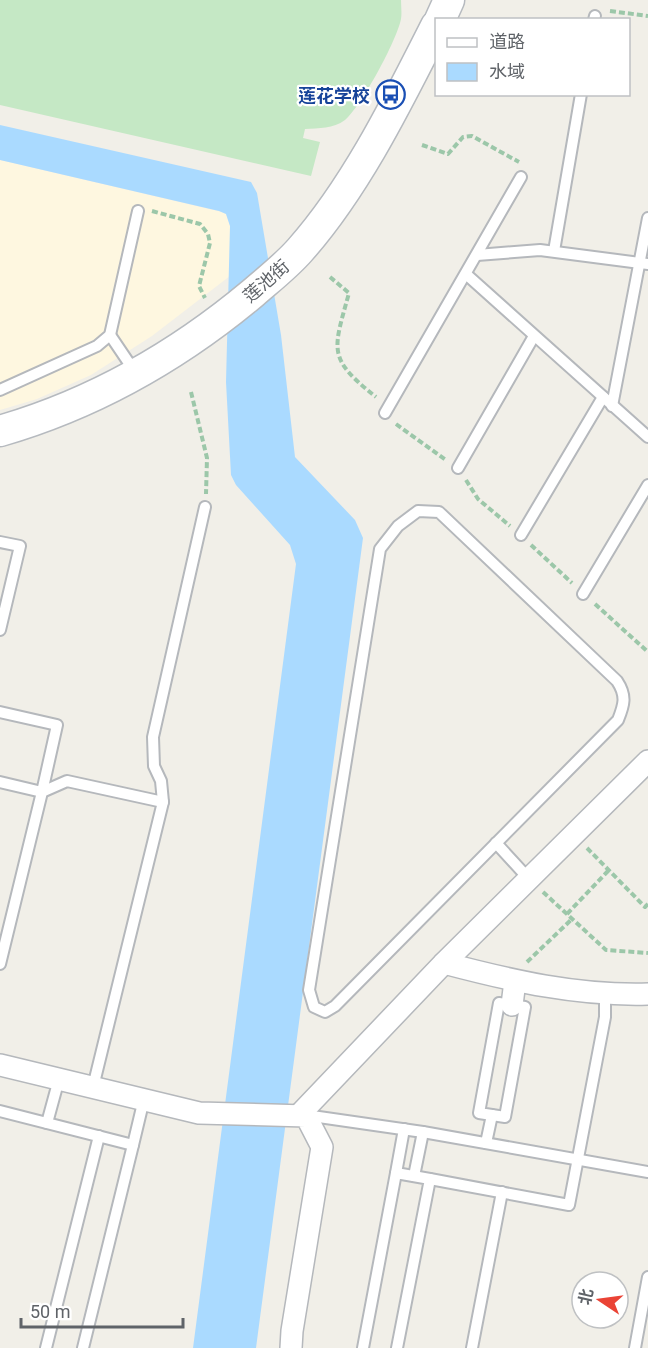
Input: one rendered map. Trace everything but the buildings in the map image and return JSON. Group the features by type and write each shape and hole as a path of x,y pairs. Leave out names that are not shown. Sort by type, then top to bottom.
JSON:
{"main road":[{"path":"441,18 449,0"},
{"name":"莲池街","path":"0,431 71,407 178,349 213,315 288,262 309,238 355,172 435,28"}],"street":[{"path":"300,1114 444,963 648,761"},
{"path":"444,963 513,980 605,995 648,994"},
{"path":"512,1005 513,980"},
{"path":"0,1065 200,1113 300,1114 306,1116 322,1147 291,1348"}],"lane":[{"path":"554,251 581,96"},
{"path":"385,413 467,275 521,177"},
{"path":"0,390 97,346 110,335 138,211"},
{"path":"612,406 644,263 648,218"},
{"path":"477,255 540,250 644,263"},
{"path":"467,275 648,437"},
{"path":"110,335 135,373"},
{"path":"458,468 534,336"},
{"path":"521,535 603,397"},
{"path":"583,594 648,485"},
{"path":"93,1087 163,802 161,782 154,766 153,737 205,507"},
{"path":"418,511 439,512 623,689 625,703 618,720 496,843 336,1006 325,1012 314,1007 309,990 380,549 398,526 418,511"},
{"path":"0,542 20,546 0,630"},
{"path":"0,712 57,725 0,964"},
{"path":"0,782 42,792 67,781 163,802"},
{"path":"496,843 529,879"},
{"path":"396,1173 569,1205 605,1017 605,995"},
{"path":"499,1003 525,1007 505,1117 492,1115 479,1113 499,1003"},
{"path":"47,1123 59,1079"},
{"path":"82,1348 144,1099"},
{"path":"0,1111 133,1145"},
{"path":"300,1114 423,1132 648,1172"},
{"path":"486,1143 492,1115"},
{"path":"363,1348 404,1129"},
{"path":"414,1176 423,1132"},
{"path":"46,1348 99,1136"},
{"path":"397,1348 430,1179"},
{"path":"472,1348 502,1192"},
{"path":"634,1348 648,1277"}],"path":[{"path":"595,18 595,9 648,16"},
{"path":"422,145 448,154 463,137 472,136 524,165 521,177"},
{"path":"138,211 149,210 200,224 208,234 210,243 199,286 213,315"},
{"path":"330,277 349,293 338,335 337,352 342,367 379,399 385,413"},
{"path":"191,392 207,458 205,507"},
{"path":"574,834 608,871 647,907"},
{"path":"567,914 608,871"},
{"path":"529,879 606,950 648,953"},
{"path":"513,980 572,919"}],"shaded area":[{"path":"0,160 226,214 230,226 230,276 152,336 91,375 37,399 0,410"}],"green space":[{"path":"0,0 401,0 401,19 386,57 352,113 336,125 305,129 303,138 320,142 311,176 0,105"}],"water":[{"path":"0,125 251,182 257,193 281,335 295,457 355,520 363,538 256,1348 193,1348 296,564 290,545 236,485 231,475 226,382 230,226 226,214 219,211 0,160"}],"place":[{"name":"莲花学校","path":"391,95"}]}
